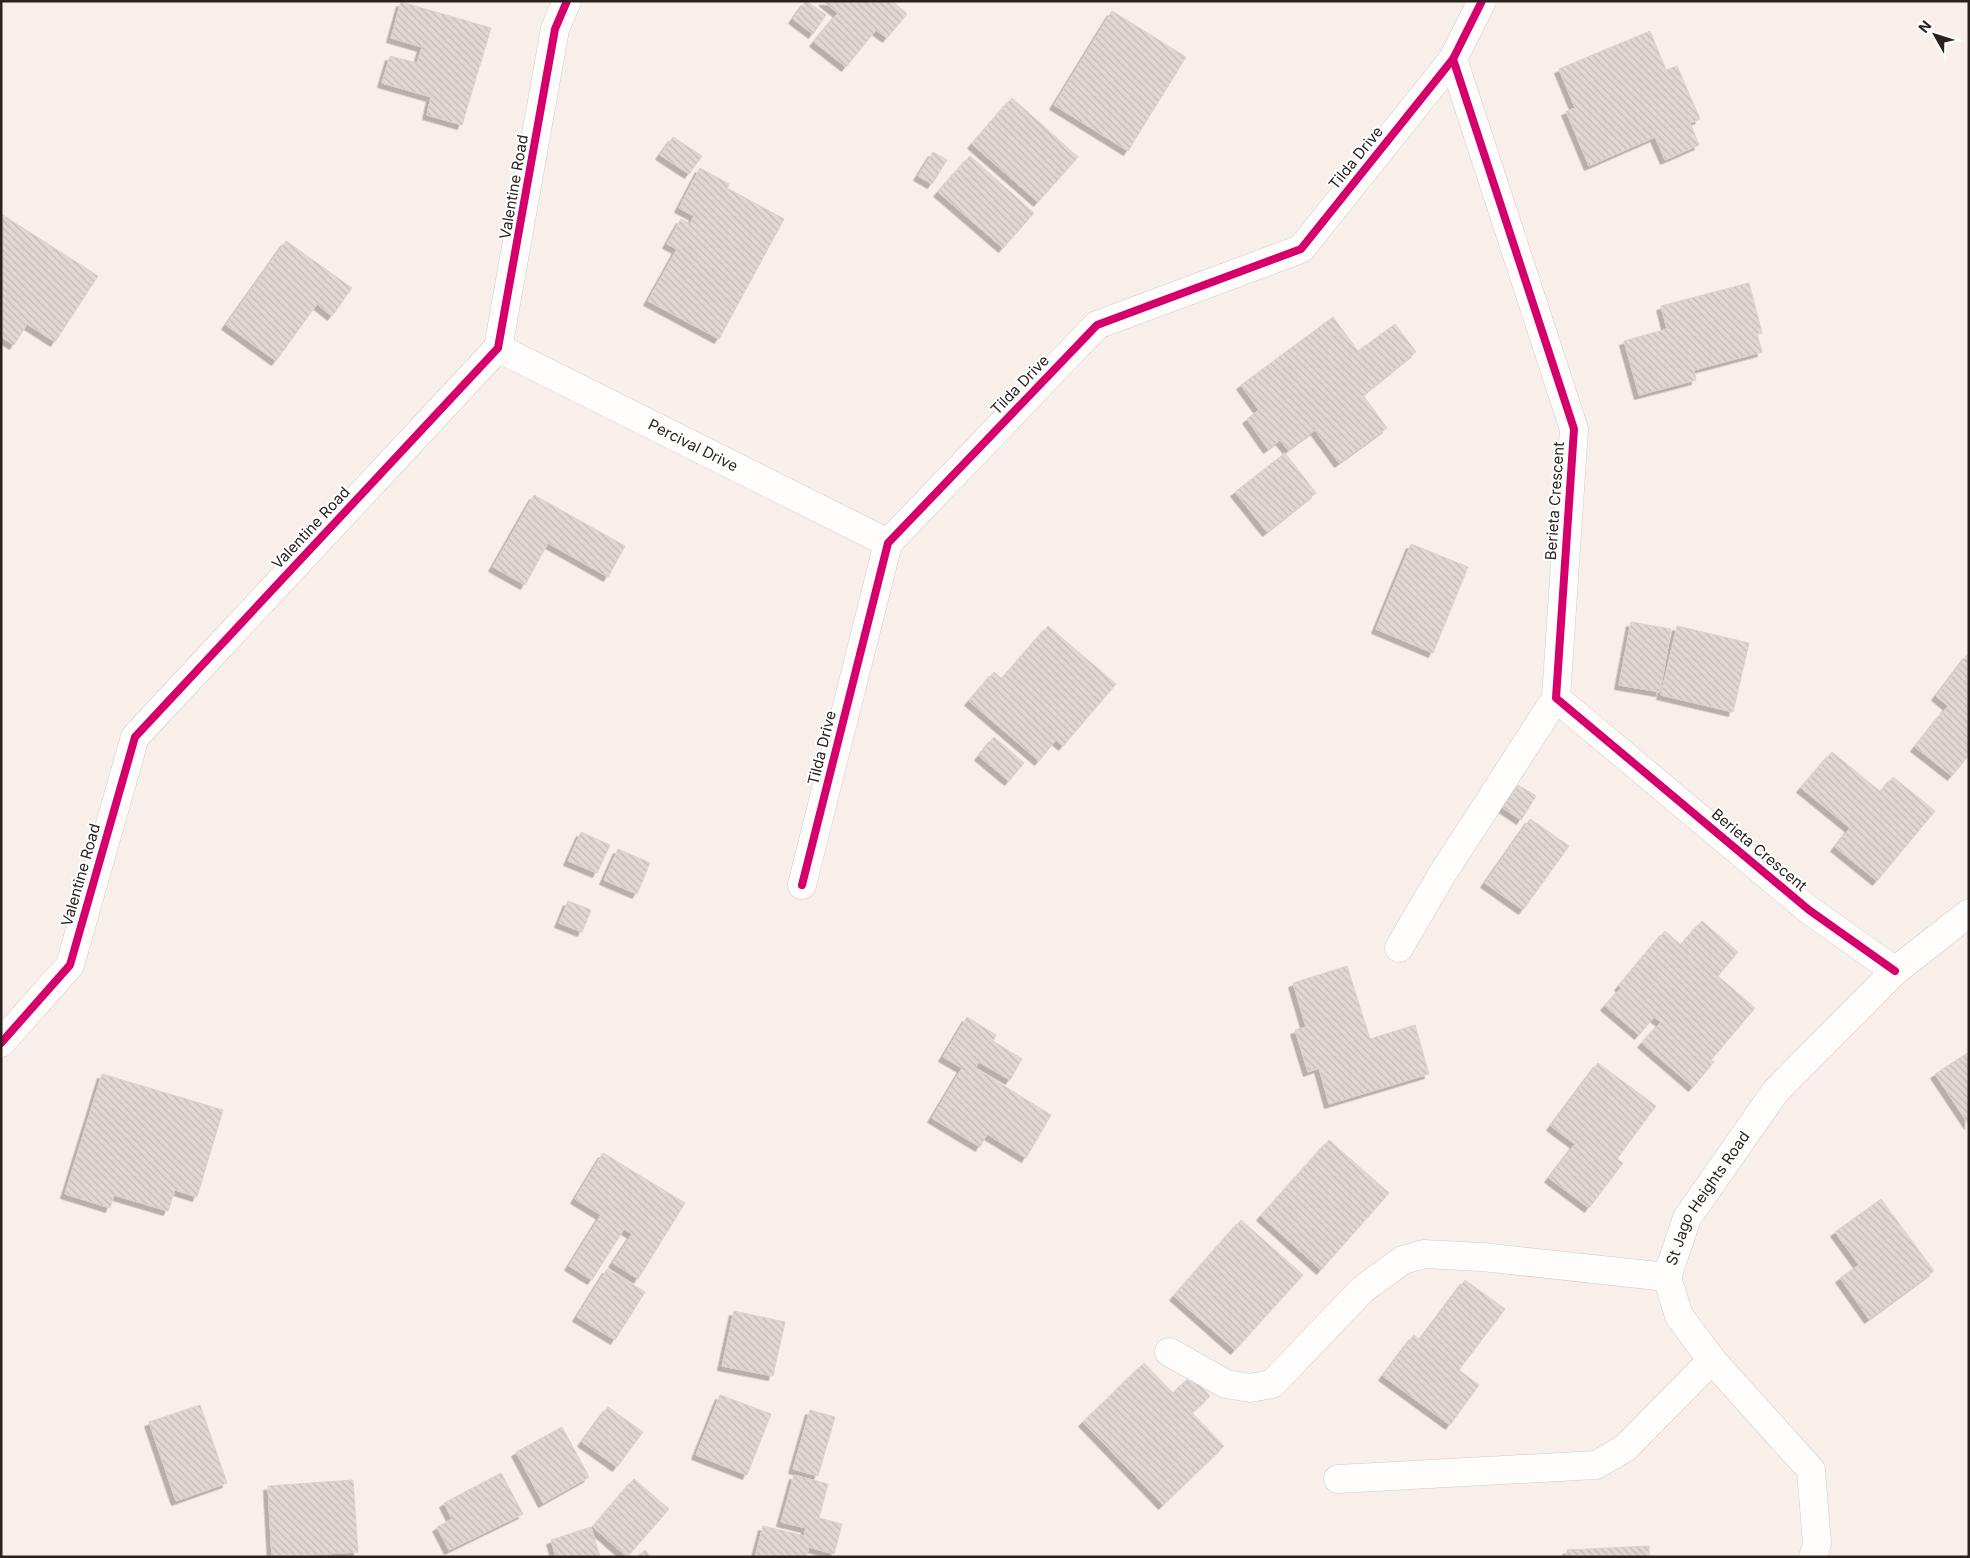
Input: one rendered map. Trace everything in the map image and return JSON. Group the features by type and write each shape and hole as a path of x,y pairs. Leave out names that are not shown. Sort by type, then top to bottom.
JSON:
{"street":[{"name":"Valentine Road","path":"1,1043 70,965 135,737 498,348 555,29 567,1"},
{"path":"1453,59 1482,1"},
{"name":"Tilda Drive","path":"802,885 888,543 1097,324 1300,249 1453,59"},
{"name":"Berieta Crescent","path":"1453,59 1574,429 1556,698 1809,910 1895,971"},
{"name":"Percival Drive","path":"498,348 888,543"},
{"path":"1399,948 1441,876 1556,698"},
{"name":"St Jago Heights Road","path":"1813,1557 1816,1544 1811,1470 1712,1360 1679,1316 1667,1277 1687,1218 1775,1092 1895,971 1969,913"},
{"path":"1169,1352 1226,1384 1250,1388 1272,1384 1363,1289 1403,1260 1424,1254 1482,1257 1667,1277"},
{"path":"1338,1479 1596,1465 1625,1448 1712,1360"}],"building":[{"path":"806,1 826,15 813,34 793,19"},
{"path":"823,1 892,1 907,14 887,38 876,30 846,67 814,42 838,13"},
{"path":"401,2 491,28 462,125 427,115 431,97 382,83 390,56 417,63 422,47 391,38"},
{"path":"1112,11 1186,57 1128,151 1054,105"},
{"path":"1650,31 1666,70 1677,66 1700,119 1690,123 1699,145 1665,160 1655,137 1589,166 1566,111 1575,108 1559,69"},
{"path":"1012,98 1078,157 1038,202 972,144"},
{"path":"673,137 702,156 689,174 660,155"},
{"path":"933,152 947,160 932,184 918,176"},
{"path":"970,156 1034,213 1003,248 938,192"},
{"path":"700,168 729,184 727,188 784,219 719,339 648,301 677,249 667,244 681,219 690,224 694,216 679,208"},
{"path":"1,214 98,276 55,342 27,324 14,345 1,337"},
{"path":"286,241 352,288 332,316 317,304 276,361 226,325"},
{"path":"1749,283 1762,333 1757,334 1762,352 1694,370 1696,380 1639,395 1624,341 1667,329 1661,306"},
{"path":"1333,317 1358,351 1395,324 1416,352 1363,395 1387,428 1339,463 1315,430 1288,450 1280,440 1268,449 1247,419 1259,410 1241,385"},
{"path":"1285,453 1316,493 1267,532 1235,492"},
{"path":"534,495 625,546 608,577 548,543 525,585 493,567"},
{"path":"1411,544 1468,567 1433,653 1376,629"},
{"path":"1631,622 1671,629 1660,692 1619,685"},
{"path":"1048,626 1116,684 1063,746 1056,740 1039,761 969,701 994,672 1002,679"},
{"path":"1677,626 1749,643 1733,712 1661,695"},
{"path":"1968,654 1969,755 1952,776 1915,747 1948,706 1936,696"},
{"path":"994,737 1024,763 1009,781 979,756"},
{"path":"1832,752 1881,792 1893,777 1935,811 1877,881 1835,847 1850,828 1801,788"},
{"path":"1518,785 1536,796 1521,820 1503,808"},
{"path":"1530,819 1569,846 1523,910 1485,883"},
{"path":"581,832 610,845 597,873 568,861"},
{"path":"618,849 650,863 637,894 604,880"},
{"path":"568,901 591,910 582,932 559,923"},
{"path":"1702,921 1738,952 1718,976 1755,1008 1711,1060 1714,1062 1693,1087 1642,1043 1661,1022 1654,1017 1639,1035 1605,1006 1621,988 1619,986 1665,931 1681,945"},
{"path":"1347,966 1370,1039 1415,1025 1429,1074 1329,1104 1319,1068 1308,1072 1295,1030 1306,1027 1293,983"},
{"path":"967,1017 996,1035 993,1041 1022,1059 1010,1080 979,1062 975,1068 1051,1115 1026,1158 987,1134 980,1147 932,1118 962,1068 943,1057"},
{"path":"1969,1052 1969,1125 1935,1074"},
{"path":"1598,1063 1656,1106 1617,1159 1623,1163 1589,1208 1549,1178 1575,1144 1551,1126"},
{"path":"102,1074 223,1110 197,1197 175,1190 168,1211 114,1195 110,1208 65,1194"},
{"path":"1329,1140 1389,1193 1321,1270 1261,1216"},
{"path":"603,1153 685,1203 638,1279 613,1263 632,1234 624,1229 592,1280 569,1266 601,1215 575,1199"},
{"path":"1881,1199 1934,1271 1869,1319 1840,1278 1859,1265 1835,1232"},
{"path":"1241,1220 1303,1275 1235,1350 1174,1296"},
{"path":"607,1269 645,1292 615,1340 577,1317"},
{"path":"1465,1280 1505,1309 1459,1370 1479,1385 1450,1425 1383,1376 1414,1335 1420,1340"},
{"path":"734,1311 785,1322 773,1376 722,1366"},
{"path":"1144,1363 1173,1393 1191,1376 1210,1396 1192,1413 1224,1446 1163,1505 1083,1422"},
{"path":"720,1395 771,1414 747,1475 696,1455"},
{"path":"200,1405 227,1483 176,1501 149,1422"},
{"path":"608,1407 643,1432 617,1467 582,1442"},
{"path":"810,1410 835,1417 818,1476 793,1469"},
{"path":"562,1427 589,1477 543,1503 516,1452"},
{"path":"501,1473 523,1514 449,1550 437,1527 452,1519 444,1503"},
{"path":"794,1475 828,1484 819,1518 842,1524 834,1554 809,1547 806,1557 755,1557 763,1526 804,1536 806,1528 781,1522"},
{"path":"634,1479 669,1509 627,1557 593,1527"},
{"path":"353,1480 358,1552 272,1557 268,1486"},
{"path":"591,1527 600,1557 556,1557 551,1540"},
{"path":"1649,1546 1649,1557 1567,1557 1567,1550"},
{"path":"645,1550 650,1557 637,1557"}],"cycle path":[{"path":"1,1043 70,965 135,737 498,348 555,29 567,1"},
{"path":"1482,1 1453,59 1574,429 1556,698 1809,910 1895,971"},
{"path":"802,885 888,543 1097,325 1301,249 1453,59"}]}
